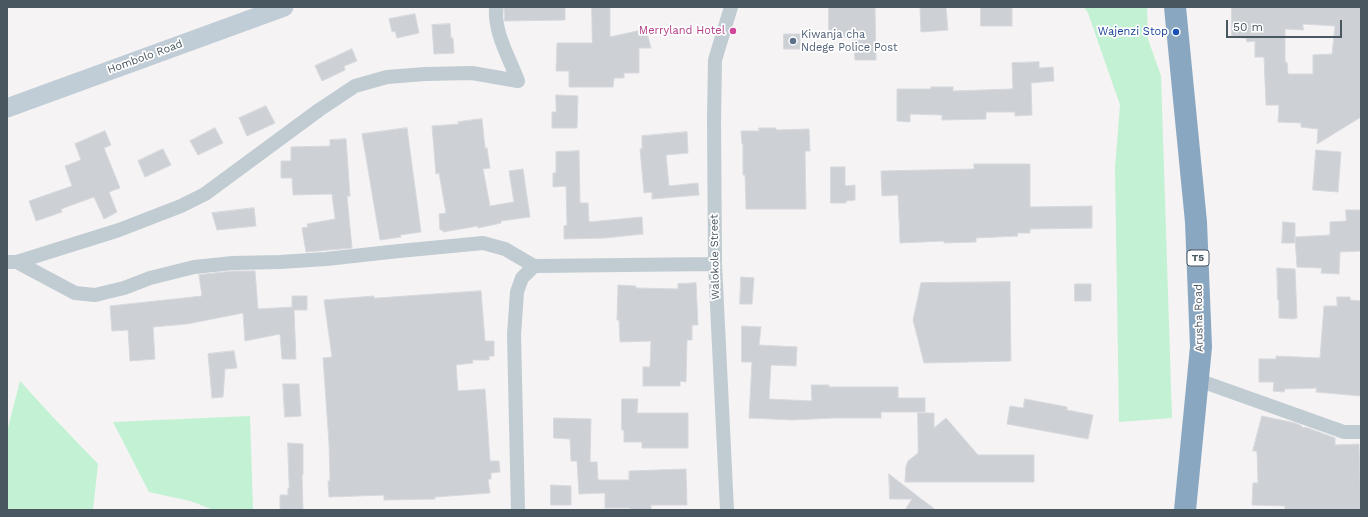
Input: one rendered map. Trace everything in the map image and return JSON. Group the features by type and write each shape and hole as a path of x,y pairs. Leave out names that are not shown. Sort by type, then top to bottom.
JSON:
{"highway":[{"name":"Arusha Road","path":"1175,7 1196,222 1201,347 1185,510"}],"street":[{"name":"Hombolo Road","path":"7,108 284,7"},
{"path":"12,262 119,230 181,206 205,194 319,110 355,86 388,77 425,74 472,73 518,81 498,32 496,7"},
{"name":"Walokole Street","path":"727,510 714,264 714,120 715,60 731,7"},
{"path":"12,262 75,293 94,295 124,288 150,278 194,267 233,263 326,259 483,243 505,249 534,266 714,264"},
{"path":"518,510 514,335 517,292 522,278 534,266"},
{"path":"1198,380 1344,432 1361,432"}],"green space":[{"path":"1084,7 1147,7 1148,39 1161,76 1172,418 1119,422 1115,168 1120,105 1088,13"},
{"path":"20,381 98,464 93,510 7,510 7,432"},
{"path":"250,416 253,510 214,510 190,501 149,492 113,422"}],"building":[{"path":"504,7 565,7 565,20 505,21"},
{"path":"592,7 610,7 610,37 646,29 651,48 639,48 639,73 624,73 624,78 614,78 613,87 569,87 569,71 556,71 557,43 592,43"},
{"path":"829,7 875,7 876,60 855,60 852,37 829,38"},
{"path":"946,7 948,30 921,32 920,8"},
{"path":"981,7 1012,7 1012,26 981,26"},
{"path":"1232,7 1361,7 1361,117 1317,144 1318,129 1301,127 1301,123 1278,122 1279,105 1266,105 1264,57 1255,57 1255,41 1247,42 1246,38 1232,37","holes":["1303,24 1335,26 1332,54 1313,55 1313,74 1288,74 1287,62 1285,62 1285,29 1303,30"]},
{"path":"415,14 419,33 397,38 395,31 392,32 389,19"},
{"path":"450,24 454,53 434,54 432,25"},
{"path":"784,34 800,34 800,49 784,49"},
{"path":"352,49 357,61 344,66 345,70 322,81 315,66"},
{"path":"1039,62 1039,68 1053,67 1054,81 1031,83 1032,115 1015,116 1015,112 986,112 986,119 942,120 942,115 910,114 910,122 897,121 897,89 931,89 931,87 953,87 953,91 1013,89 1012,63"},
{"path":"556,95 578,96 577,128 552,128 552,112 556,112"},
{"path":"266,106 275,123 247,136 239,118"},
{"path":"482,119 485,148 487,148 490,168 483,169 490,206 514,202 509,171 523,169 530,217 501,221 501,223 478,228 478,226 443,232 443,230 440,230 439,214 446,213 439,173 436,174 432,126 459,124 458,122"},
{"path":"215,128 223,143 198,155 190,141"},
{"path":"407,128 421,232 380,240 362,134"},
{"path":"759,128 776,128 776,130 809,129 810,151 805,151 806,209 746,209 741,131 759,131"},
{"path":"105,131 111,145 104,148 120,188 109,192 117,212 104,219 94,197 61,209 62,212 36,221 29,201 72,186 65,166 81,160 75,144"},
{"path":"687,132 688,153 666,155 669,186 698,183 699,195 652,199 652,192 644,193 640,149 642,149 642,136"},
{"path":"346,139 350,196 347,196 352,248 306,252 302,228 308,227 307,224 335,219 332,194 293,195 292,178 281,178 281,161 291,161 291,147 330,146 330,140"},
{"path":"163,149 171,165 145,177 138,161"},
{"path":"1316,150 1341,152 1338,192 1313,190"},
{"path":"579,151 580,203 588,203 589,222 642,217 643,234 605,238 564,239 564,226 567,225 566,186 553,187 553,173 556,173 556,152"},
{"path":"974,164 1030,164 1030,207 1092,206 1092,228 1030,229 1030,233 1017,233 1018,236 976,238 976,242 944,243 944,241 900,243 898,195 882,196 881,171 974,169"},
{"path":"831,167 845,167 845,186 855,185 855,200 846,201 846,203 831,203"},
{"path":"254,208 256,226 217,230 212,213"},
{"path":"1346,210 1361,210 1361,251 1340,252 1339,274 1321,273 1322,268 1297,267 1295,237 1330,235 1330,222 1346,221"},
{"path":"1283,222 1295,223 1295,243 1282,243"},
{"path":"1277,268 1295,269 1297,318 1295,319 1279,318"},
{"path":"234,271 255,271 258,309 292,307 292,296 307,296 307,310 294,310 296,359 282,359 280,334 245,341 243,313 187,324 153,327 155,359 130,361 128,330 112,331 110,306 202,296 199,275"},
{"path":"741,277 754,278 752,304 740,304"},
{"path":"1010,282 1011,361 924,363 913,320 921,283"},
{"path":"696,283 698,325 692,325 692,340 687,340 686,382 680,381 680,386 643,386 643,367 650,367 651,341 620,342 619,320 617,320 618,285 636,286 636,288 678,289 678,284"},
{"path":"1075,284 1091,284 1091,301 1075,301"},
{"path":"481,291 485,341 494,341 494,356 489,356 489,360 472,360 473,363 456,365 458,391 485,389 490,461 499,461 500,472 491,473 491,479 488,479 490,493 435,497 435,499 384,500 384,495 329,497 329,443 323,358 332,357 324,300"},
{"path":"1337,297 1350,297 1350,300 1361,301 1361,396 1316,392 1317,388 1285,389 1284,392 1273,391 1274,382 1259,382 1259,359 1276,359 1276,356 1320,358 1324,306 1337,306"},
{"path":"742,326 761,327 759,345 797,347 796,366 771,365 769,399 812,401 811,385 829,385 829,387 898,387 898,398 925,398 925,412 881,412 881,418 793,420 749,418 752,362 742,362"},
{"path":"234,351 237,368 225,369 223,397 212,398 208,354"},
{"path":"283,384 299,384 301,416 285,417"},
{"path":"622,399 638,399 637,413 688,413 688,448 642,448 642,442 624,442 624,430 622,430"},
{"path":"1025,399 1067,407 1067,410 1093,415 1088,439 1007,424 1010,406 1023,408"},
{"path":"918,413 934,413 934,428 946,418 978,455 1034,455 1034,482 905,482 906,466 908,461 918,453"},
{"path":"1262,416 1295,423 1302,426 1301,427 1308,428 1335,438 1335,445 1359,444 1361,510 1285,510 1285,506 1252,505 1253,483 1258,483 1257,451 1253,451"},
{"path":"554,418 591,419 590,462 597,462 598,480 629,480 629,471 686,469 687,505 651,505 651,510 605,508 605,493 579,494 577,461 571,461 570,439 554,438"},
{"path":"288,443 303,444 303,510 280,510 280,495 288,495 289,488"},
{"path":"889,474 936,510 905,510 912,499 890,499"},
{"path":"551,485 571,486 571,505 551,505"}],"place":[{"name":"Merryland Hotel","path":"733,31"},
{"name":"Wajenzi Stop","path":"1176,32"},
{"name":"Kiwanja cha Ndege Police Post","path":"793,41"}]}
